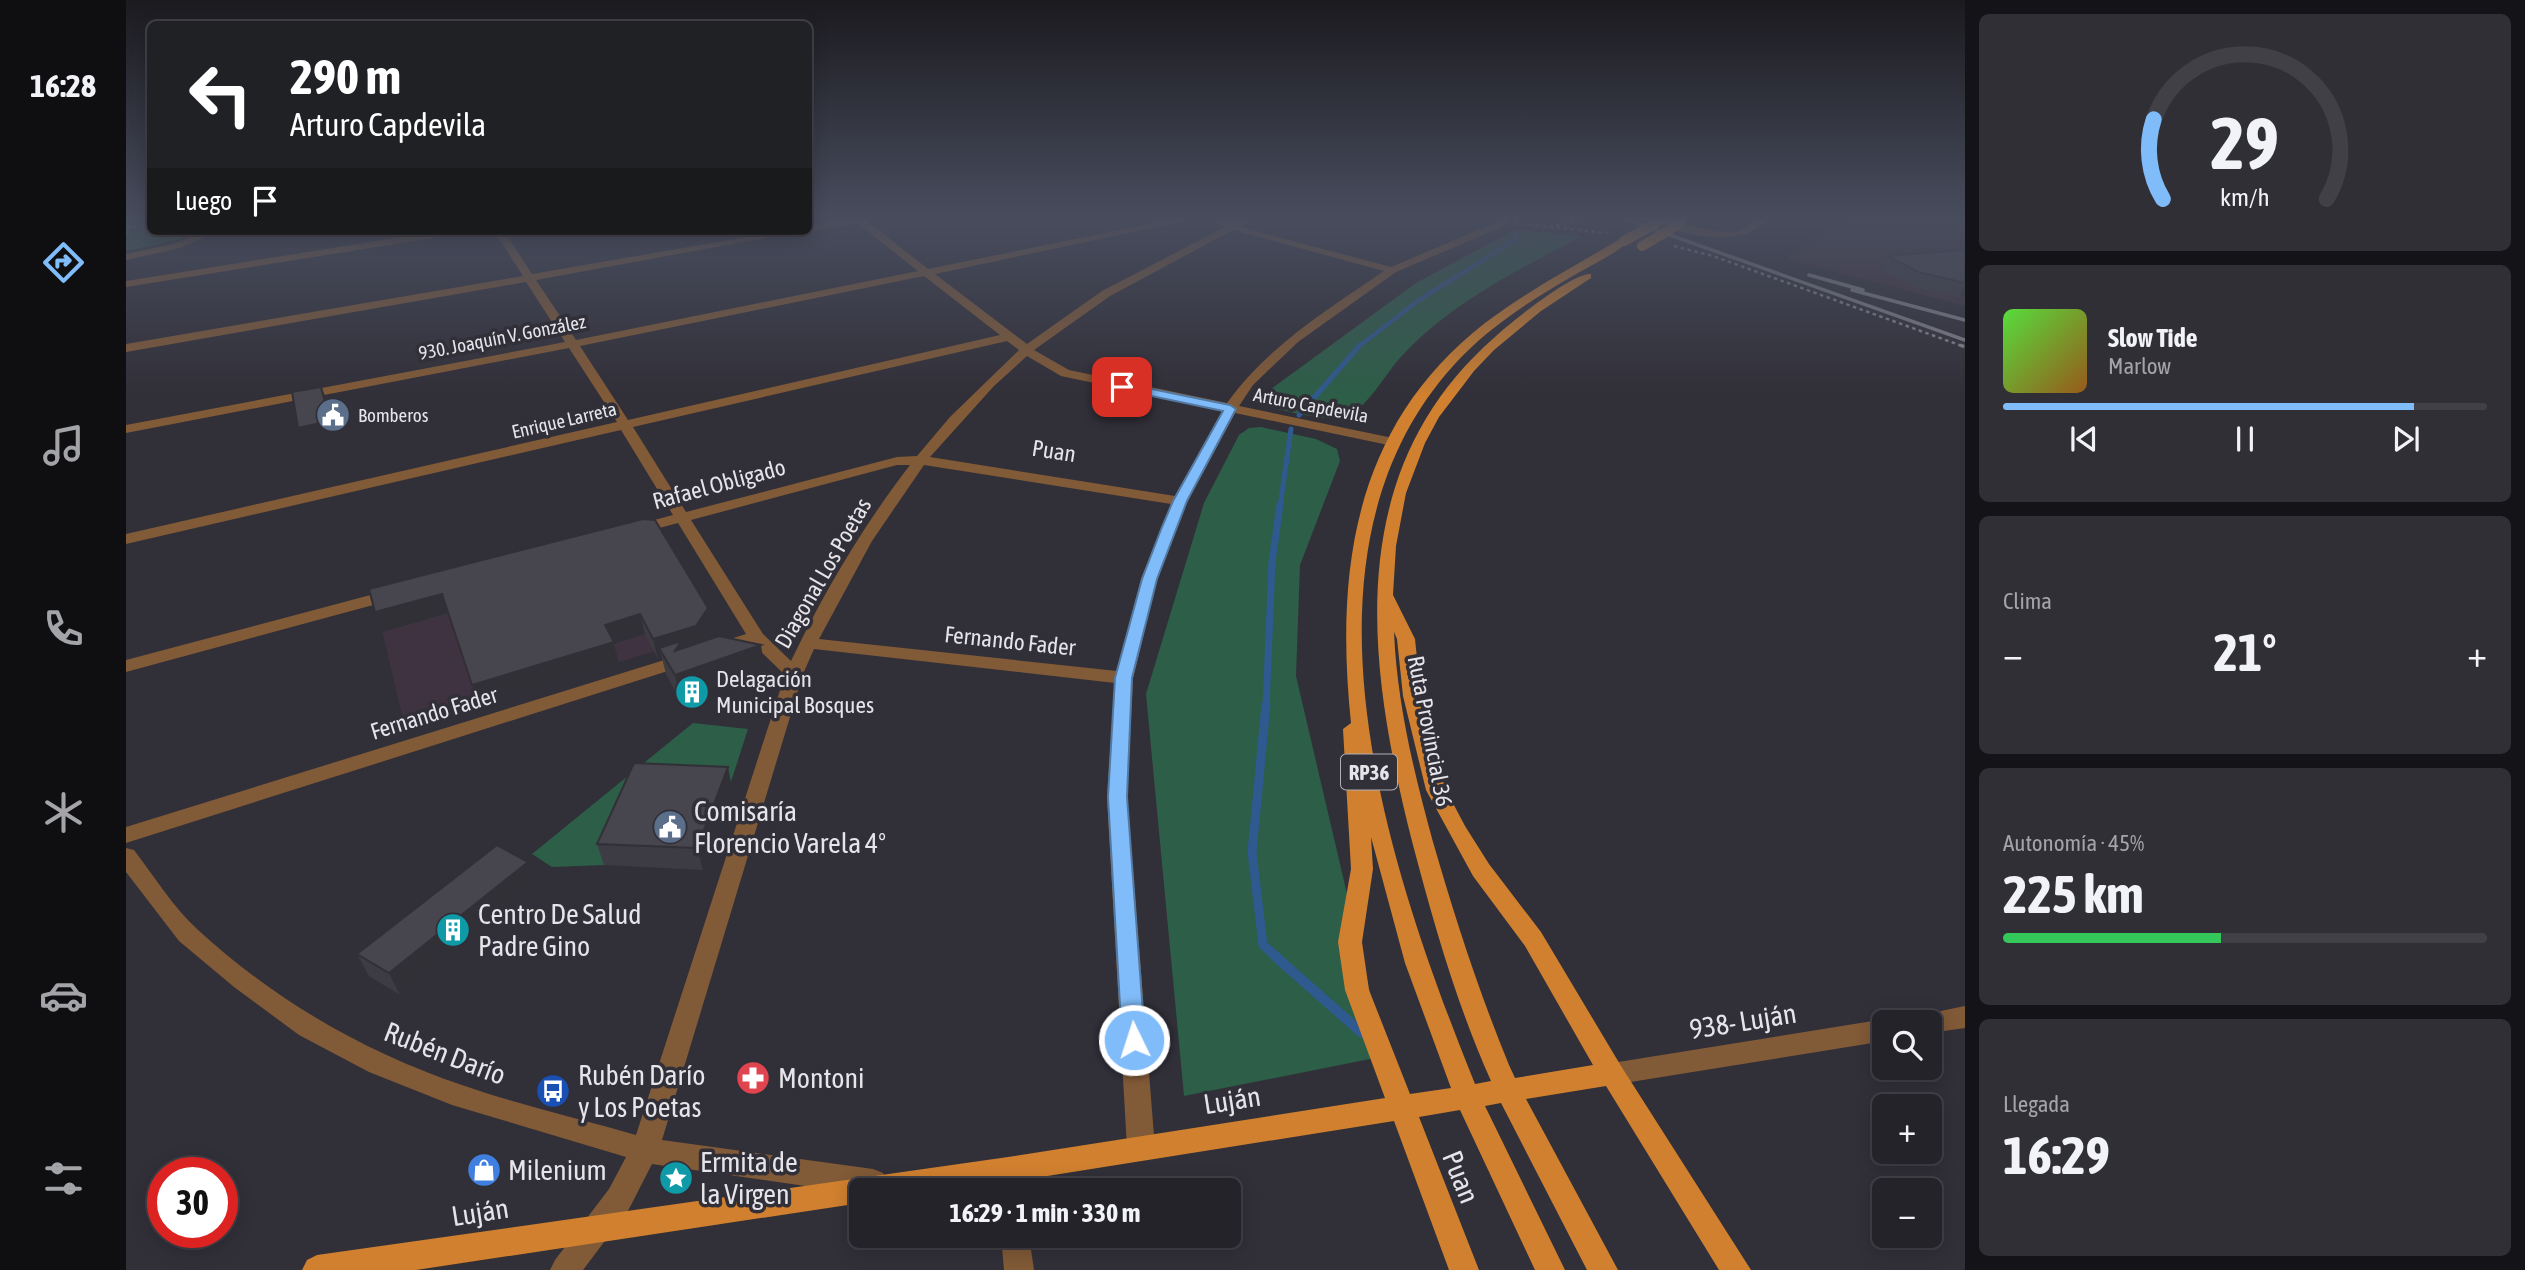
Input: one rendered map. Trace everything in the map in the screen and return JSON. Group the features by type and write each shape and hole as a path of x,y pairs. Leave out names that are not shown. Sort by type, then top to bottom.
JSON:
{"main road":[{"name":"RP36","path":"1550,1270 1466,1095 1426,986 1396,888 1375,806 1358,709 1354,632 1361,538 1372,496 1393,442 1448,363 1483,330 1563,277"},
{"name":"Ruta Provincial 36","path":"1585,277 1516,324 1464,374 1439,406 1417,446 1395,516 1385,592 1385,650 1394,721 1405,773 1437,896 1461,970 1508,1090 1603,1270"},
{"path":"1385,592 1406,639 1412,696 1424,755 1436,789 1481,870 1533,939 1612,1074 1736,1270"},
{"name":"Puan","path":"1358,709 1351,735 1362,869 1350,942 1353,970 1357,990 1400,1108 1464,1270"},
{"name":"Luján","path":"1017,1178 1141,1148 1612,1074"},
{"name":"Luján","path":"317,1270 849,1192"}],"street":[{"path":"126,284 168,277"},
{"path":"126,348 535,277"},
{"name":"930. Joaquín V. González","path":"126,429 572,344 900,277"},
{"name":"Arturo Capdevila","path":"933,277 1052,367 1080,377 1393,442"},
{"name":"Diagonal Los Poetas","path":"565,1270 619,1199 645,1150 794,674 860,548 920,460 972,401 1027,350 1110,292 1138,277"},
{"path":"1141,1148 1117,797 1124,678 1149,579 1180,501 1230,409 1249,382 1294,339 1341,303 1382,277"},
{"path":"531,278 756,637 794,674"},
{"name":"Enrique Larreta","path":"126,539 1011,336"},
{"name":"Puan","path":"920,460 1180,501"},
{"name":"Rafael Obligado","path":"626,532 880,465 920,460"},
{"path":"126,666 410,590"},
{"name":"Fernando Fader","path":"126,835 756,637"},
{"name":"Fernando Fader","path":"808,643 1124,678"},
{"name":"Rubén Darío","path":"126,856 187,934 242,980 308,1027 378,1063 461,1097 645,1150 849,1179"},
{"path":"1942,1020 1965,1017"},
{"name":"938- Luján","path":"1612,1074 1872,1032"},
{"path":"1016,1248 1019,1270"}],"path":[{"path":"1772,277 1965,347"}],"shaded area":[{"path":"1857,277 1965,277 1965,306"},
{"path":"659,539 712,628 707,635 405,728 377,609"}],"green space":[{"path":"1427,277 1507,277 1463,304 1420,338 1400,358 1361,407 1346,416 1325,418 1252,403"},
{"path":"1261,427 1316,439 1337,449 1340,461 1300,565 1296,676 1385,1056 1184,1096 1146,694 1204,503 1239,435 1249,428"},
{"path":"693,723 748,729 728,791 604,865 552,867 532,854"}],"building":[{"path":"1941,277 1965,277 1965,283"},
{"path":"321,387 330,421 298,428 292,392"},
{"path":"643,519 655,520 708,608 696,626 653,639 640,614 605,625 614,642 472,685 442,594 375,612 369,589"},
{"path":"719,636 761,645 675,675 659,648 681,641 675,651"},
{"name":"Comisaría Florencio Varela 4°","path":"634,763 728,767 697,848 597,844"},
{"path":"497,845 528,862 389,973 357,954"}],"waterway":[{"path":"1359,346 1419,300 1455,277"},
{"path":"1299,415 1359,346"},
{"path":"1280,507 1291,429"},
{"path":"1266,707 1272,562 1280,505"},
{"path":"1266,705 1252,852 1263,945 1277,957"},
{"path":"1275,956 1362,1033"}],"railway":[{"path":"1789,277 1965,340"},
{"path":"1817,277 1863,290"},
{"path":"1852,290 1965,320"}],"place":[{"name":"Bomberos","path":"333,415"},
{"name":"Delagación Municipal Bosques","path":"692,692"},
{"name":"Comisaría Florencio Varela 4°","path":"670,827"},
{"name":"Centro De Salud Padre Gino","path":"453,930"},
{"name":"Montoni","path":"753,1078"},
{"name":"Rubén Darío y Los Poetas","path":"553,1091"},
{"name":"Milenium","path":"484,1170"},
{"name":"Ermita de la Virgen","path":"676,1178"}],"route":[{"path":"1122,387 1230,409 1180,501 1149,579 1124,678 1117,797 1134,1040"}]}
